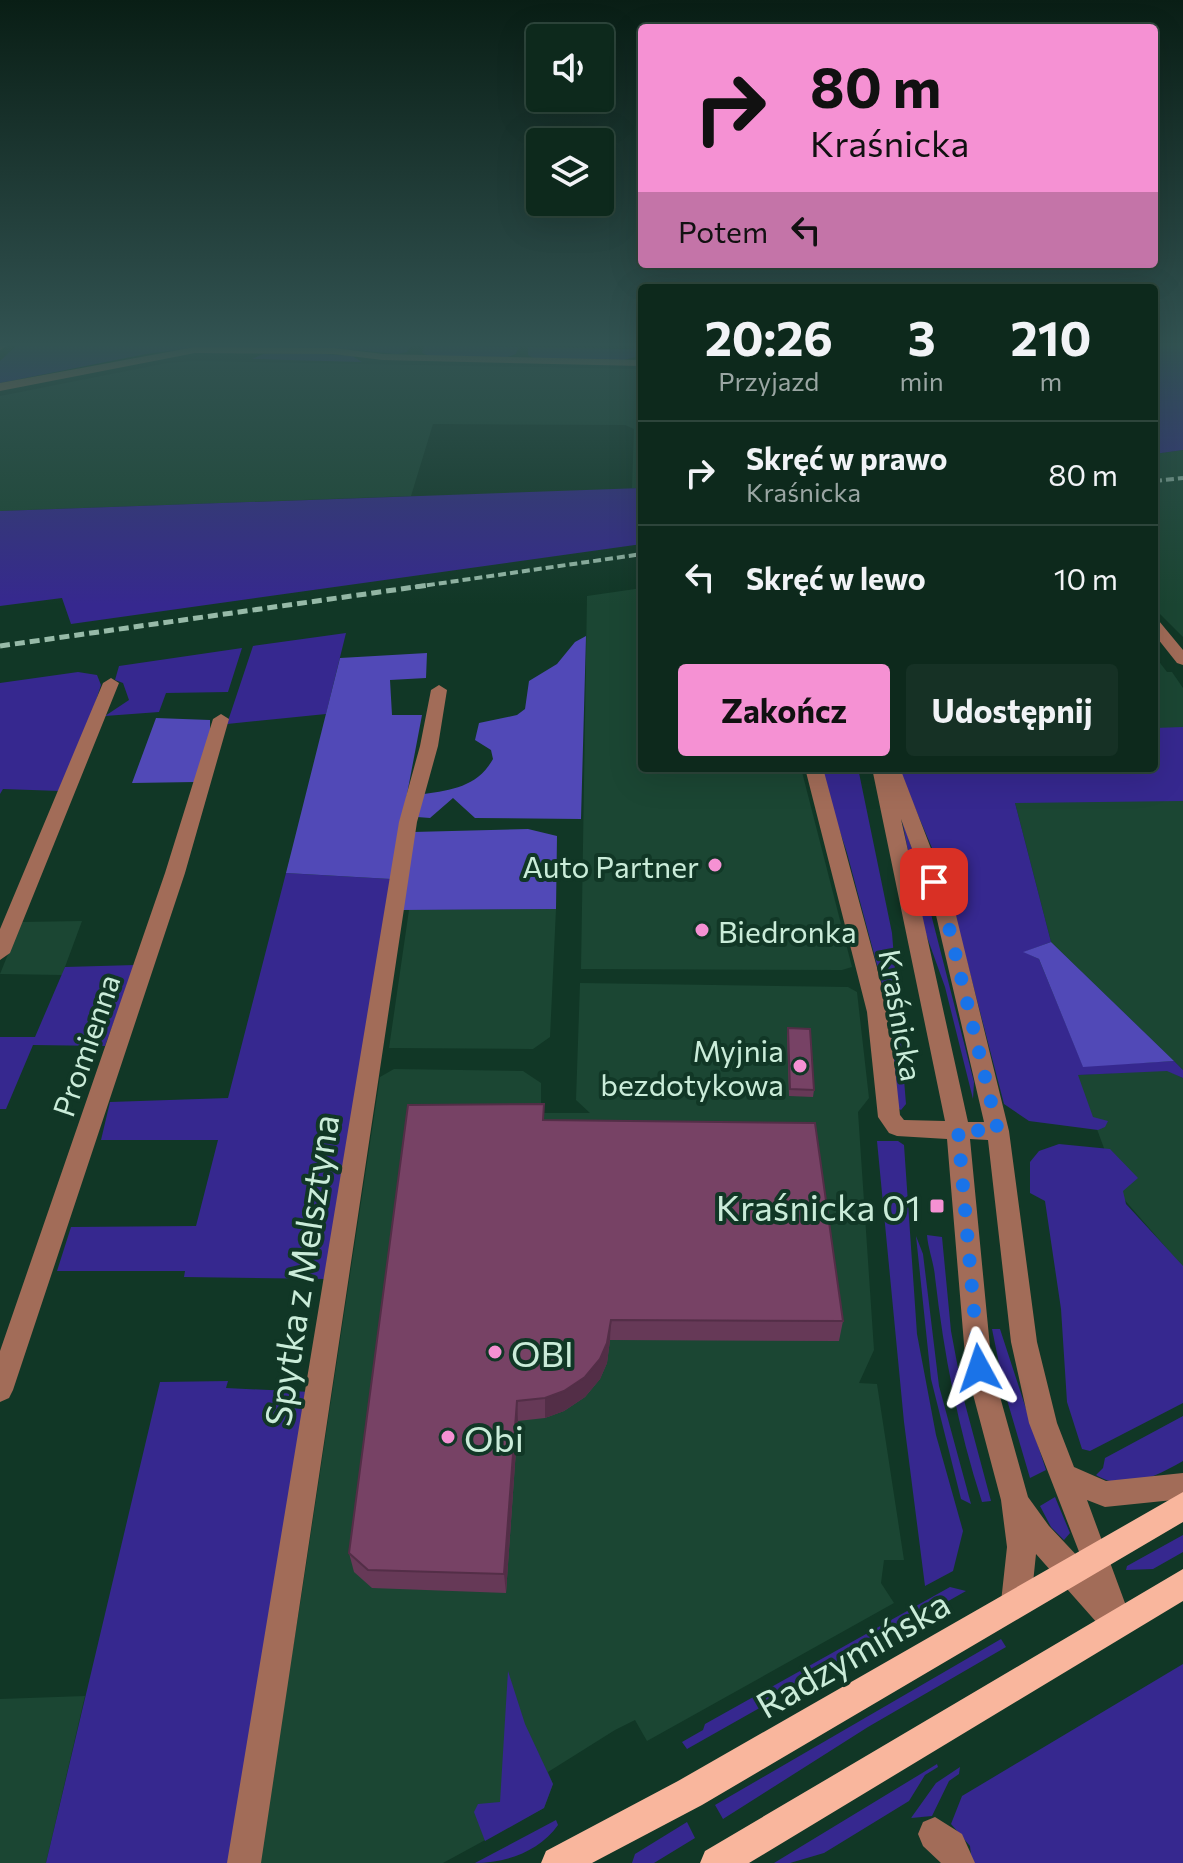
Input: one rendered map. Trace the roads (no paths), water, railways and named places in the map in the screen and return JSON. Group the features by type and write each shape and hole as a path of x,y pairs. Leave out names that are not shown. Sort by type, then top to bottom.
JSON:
{"main road":[{"name":"Radzymińska","path":"558,1863 690,1793 1183,1506"},
{"path":"717,1863 1183,1584"}],"street":[{"path":"1158,629 1183,660"},
{"path":"0,953 111,683"},
{"name":"Spytka z Melsztyna","path":"244,1863 408,822 429,746 439,690"},
{"name":"Promienna","path":"0,1390 175,873 221,719"},
{"name":"Kraśnicka","path":"815,772 878,1012 889,1117 897,1127 907,1129 998,1131"},
{"path":"882,772 958,1130 979,1368 1015,1500 1022,1547 1016,1602"},
{"path":"893,772 945,911 998,1131 1024,1342 1043,1423 1062,1475 1084,1564 1117,1622"},
{"path":"1062,1475 1105,1494 1183,1486"},
{"path":"1015,1500 1039,1536 1084,1564"},
{"path":"935,1834 950,1846 958,1863"}],"railway":[{"path":"1158,481 1183,478"},
{"path":"418,587 638,555"},
{"path":"418,587 429,585"},
{"path":"0,646 418,587"}],"place":[{"name":"Auto Partner","path":"715,865"},
{"name":"Biedronka","path":"702,930"},
{"name":"Myjnia bezdotykowa","path":"800,1066"},
{"name":"Kraśnicka 01","path":"937,1206"},
{"name":"OBI","path":"495,1352"},
{"name":"Obi","path":"448,1437"}]}
